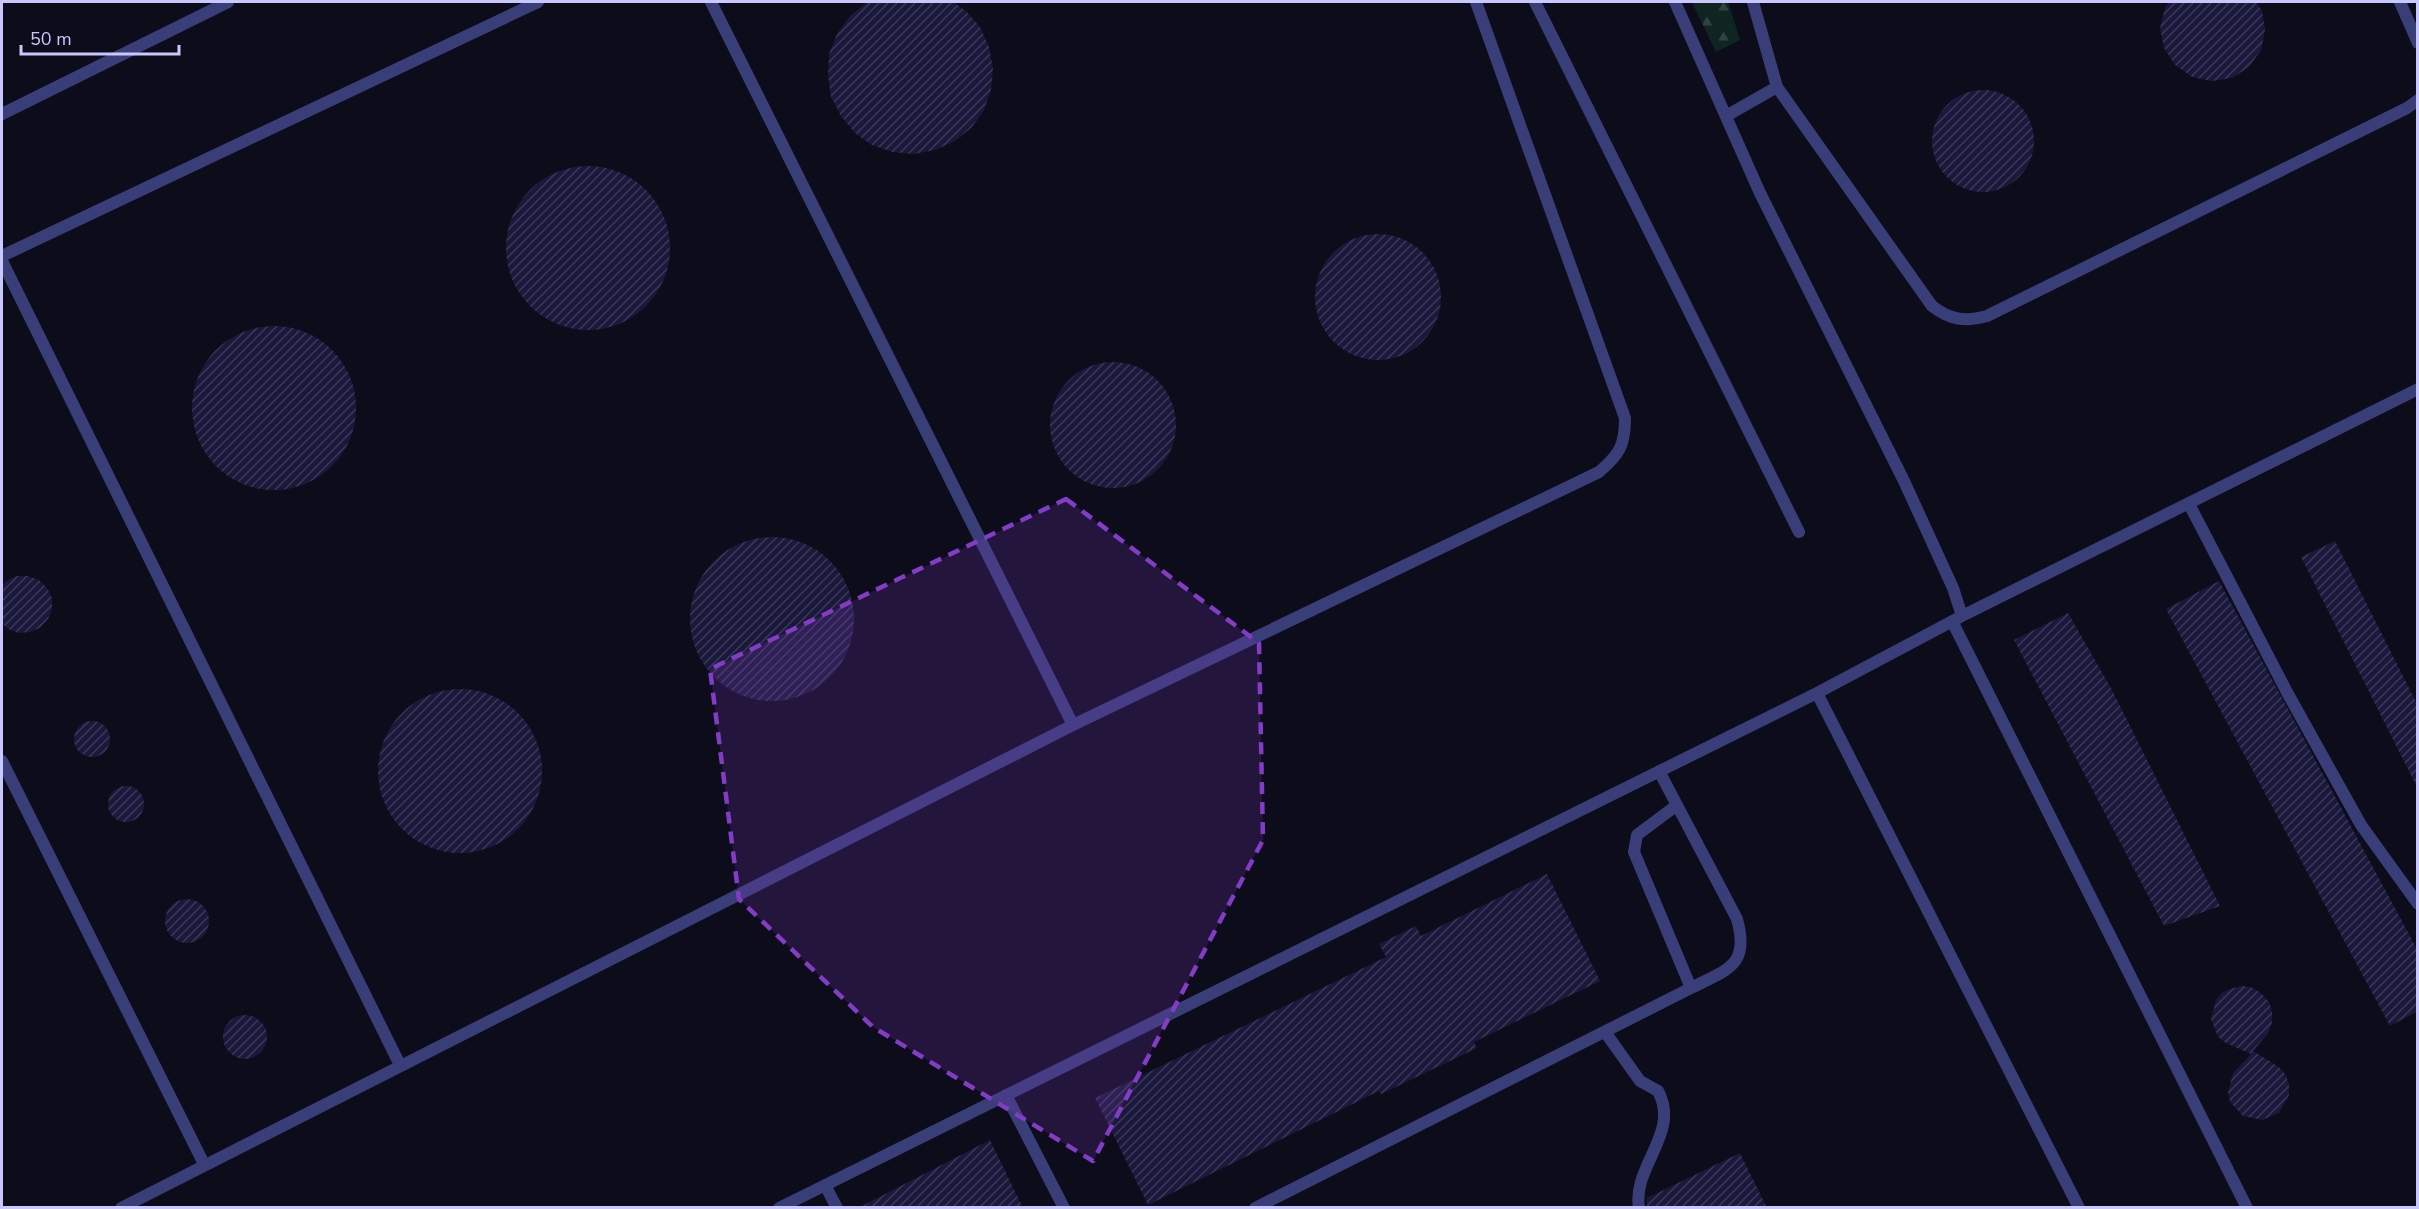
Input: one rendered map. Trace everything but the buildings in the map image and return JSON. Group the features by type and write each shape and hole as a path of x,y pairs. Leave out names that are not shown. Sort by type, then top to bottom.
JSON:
{"lane":[{"path":"2,114 228,2"},
{"path":"2,256 538,2"},
{"path":"711,2 1073,725"},
{"path":"121,1208 1073,725 1599,472 1616,458 1625,438 1625,418 1476,2"},
{"path":"1535,2 1799,532"},
{"path":"1676,2 1760,193 1904,481 1953,588 1957,618 2247,1208"},
{"path":"1753,2 1777,87 1932,306 1946,316 1959,320 1974,320 1987,316 2418,100"},
{"path":"2400,2 2418,43"},
{"path":"1726,116 1777,87"},
{"path":"2,261 400,1065"},
{"path":"779,1208 1817,693 1957,618 2418,389"},
{"path":"2189,504 2288,694 2361,825 2418,904"},
{"path":"1817,693 2079,1208"},
{"path":"2,761 204,1164"},
{"path":"1256,1208 1731,966 1740,955 1742,939 1737,919 1659,771"},
{"path":"1677,805 1637,835 1634,852 1691,988"},
{"path":"1605,1032 1640,1081 1658,1091 1665,1111 1661,1137 1639,1190 1639,1208"},
{"path":"1006,1095 1064,1208"},
{"path":"825,1185 837,1208"}],"highlighted area":[{"path":"1066,499 1259,643 1263,840 1093,1161 873,1027 739,899 710,669"}],"green space":[{"path":"1692,2 1728,2 1740,40 1716,52"}]}
